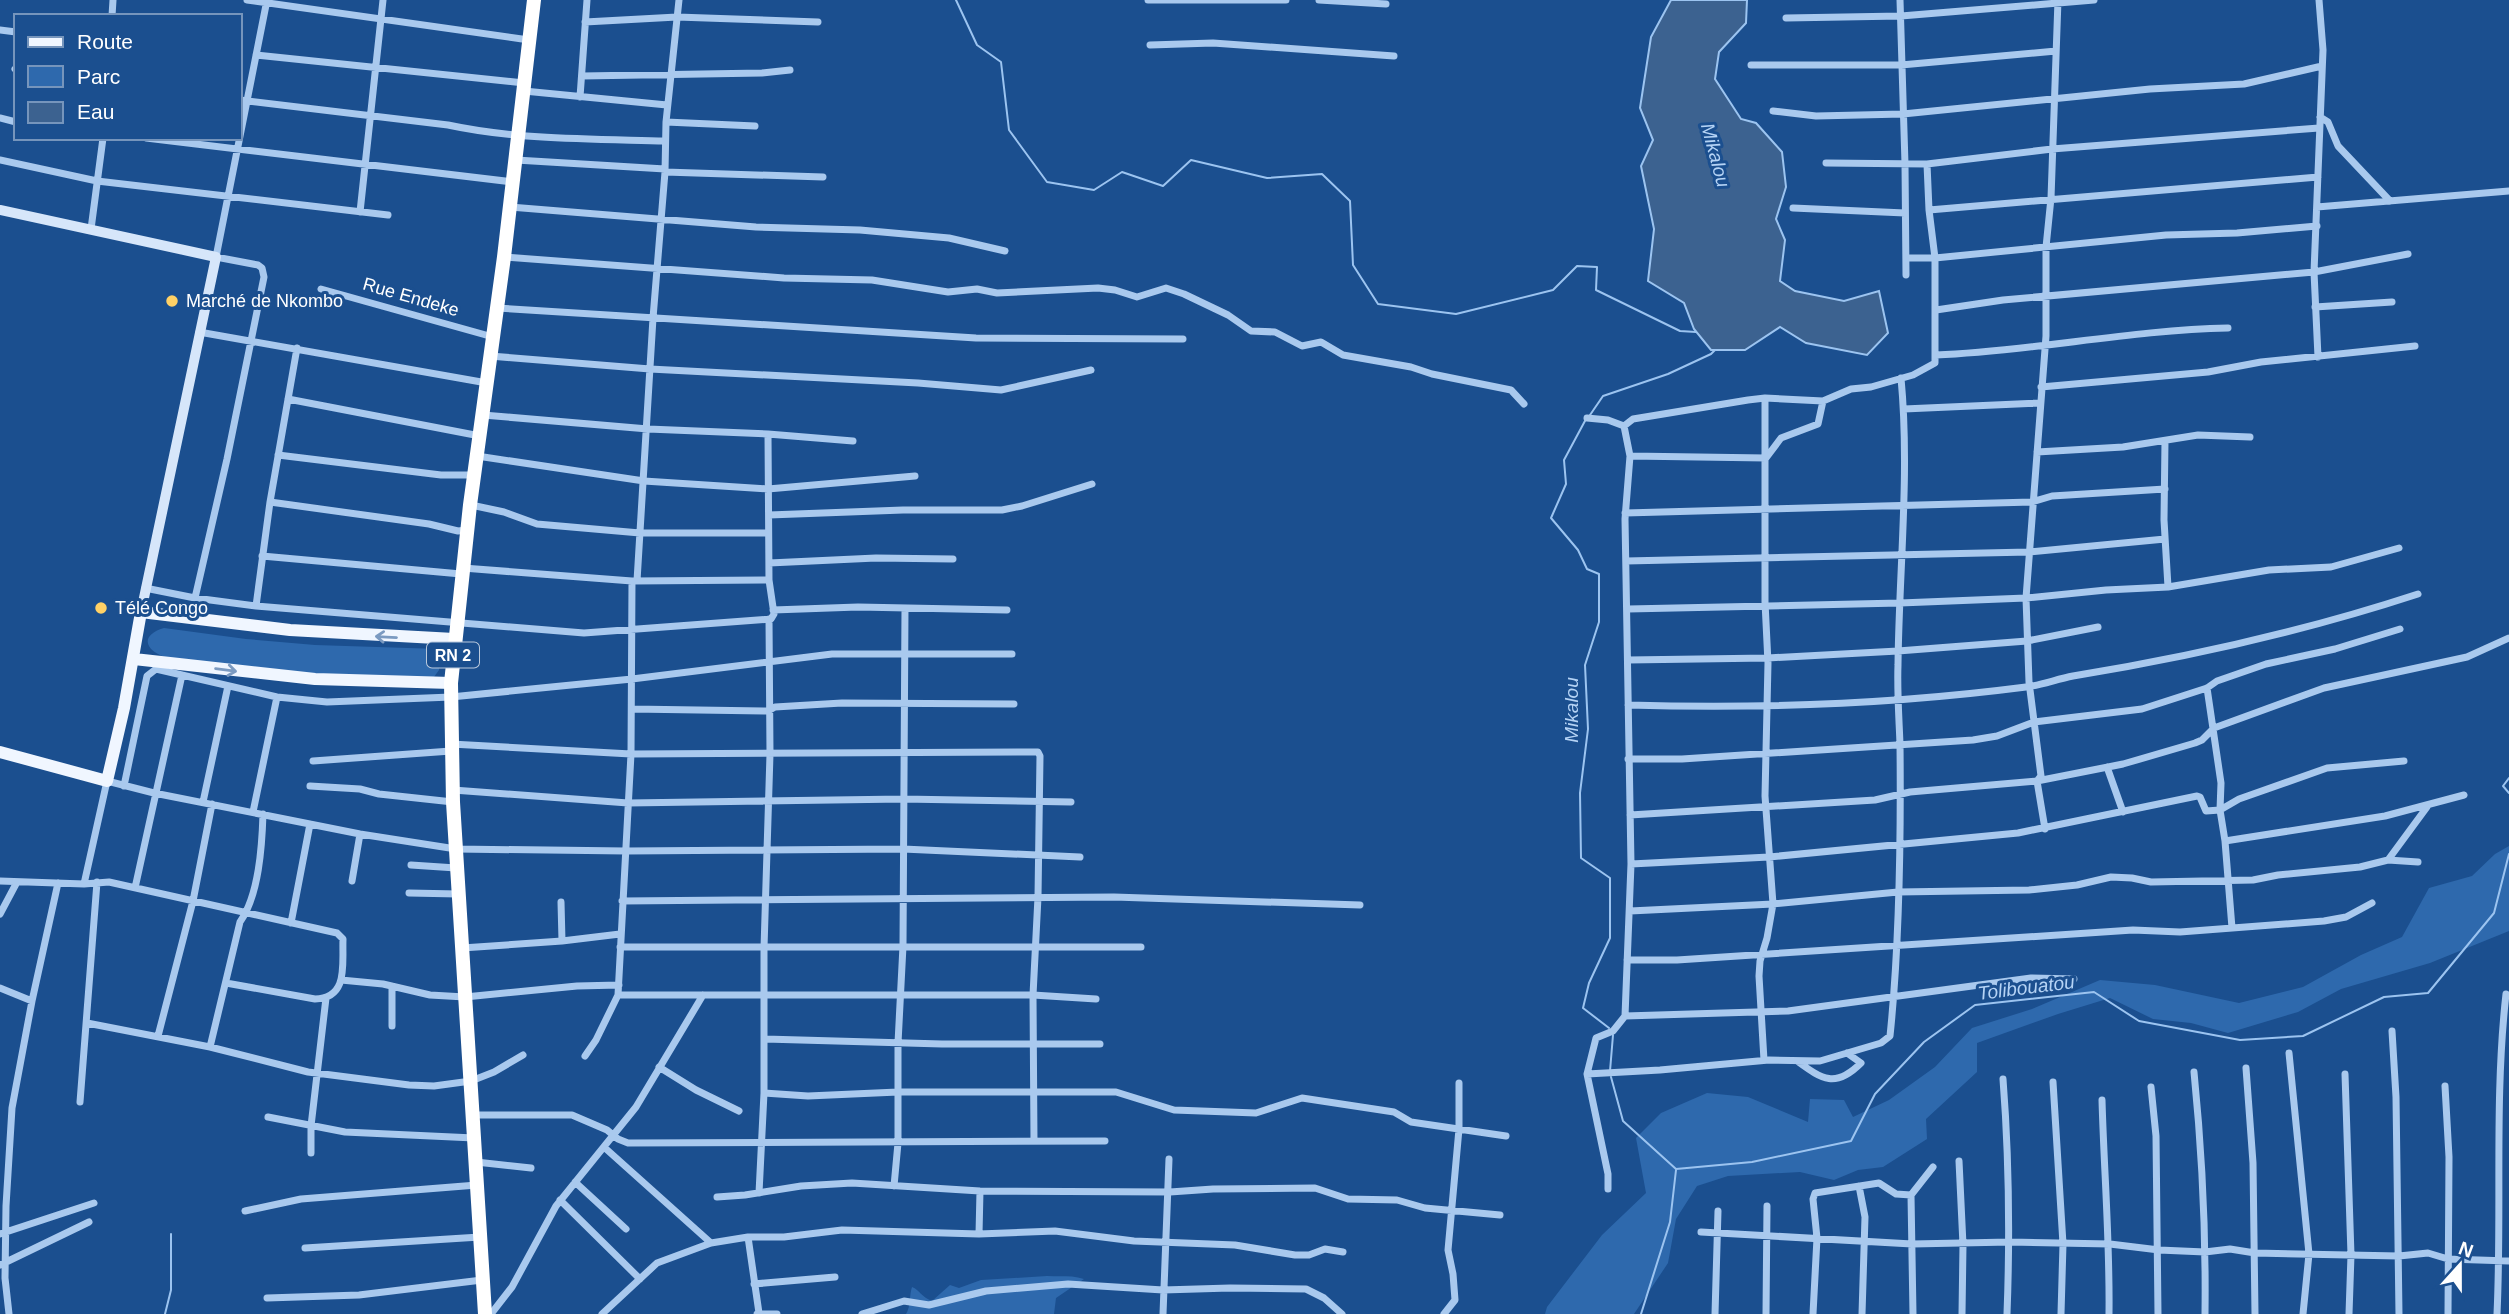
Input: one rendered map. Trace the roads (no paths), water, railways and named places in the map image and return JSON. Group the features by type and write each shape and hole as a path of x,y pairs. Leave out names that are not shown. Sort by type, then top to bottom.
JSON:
{"highway":[{"name":"RN 2","path":"485,1314 458,894 451,690 462,571 504,257 534,0"}],"main road":[{"path":"0,752 107,781 134,659 141,612 290,631 454,639"},
{"path":"134,659 315,679 451,690"}],"street":[{"path":"247,0 529,40"},
{"path":"360,212 383,0"},
{"path":"580,97 587,0"},
{"path":"584,1056 596,1040 618,995 619,985 631,754 634,581 648,429 667,105 679,0"},
{"path":"1148,0 1286,0"},
{"path":"1320,0 1386,4"},
{"path":"1900,0 1906,275"},
{"path":"1786,18 1901,16 2094,0"},
{"path":"2318,356 2314,272 2322,66 2319,0"},
{"path":"242,119 266,1"},
{"path":"2045,829 2029,687 2026,598 2045,344 2046,247 2051,198 2058,1"},
{"path":"585,23 677,17 818,22"},
{"path":"1150,45 1213,43 1394,56"},
{"path":"1751,65 1901,65 2056,51"},
{"path":"256,55 376,67 580,97 667,105"},
{"path":"1773,111 1816,116 1903,114 2150,89 2244,84 2322,66"},
{"path":"582,76 762,74 790,70"},
{"path":"244,100 519,135 665,141"},
{"path":"2320,117 2328,122 2339,146 2390,201"},
{"path":"666,122 754,126"},
{"path":"1826,163 1927,163 2052,149 2319,128"},
{"path":"91,229 103,140"},
{"path":"165,140 513,182"},
{"path":"141,612 240,140"},
{"path":"0,160 97,181 388,215"},
{"path":"516,160 665,171 822,177"},
{"path":"1625,426 1633,419 1765,398 1823,401 1851,389 1871,387 1901,378 1935,363 1935,258 1927,163"},
{"path":"1929,209 2318,177"},
{"path":"2317,207 2509,191"},
{"path":"509,207 756,227 860,230 949,238 1005,251"},
{"path":"1793,208 1905,213"},
{"path":"0,210 258,265 264,273 195,598"},
{"path":"1906,258 1935,258 2166,235 2237,233 2317,226"},
{"path":"1936,310 2046,296 2314,272 2409,254"},
{"path":"504,257 784,278 872,281 952,292 977,289 997,293 1098,288 1115,290 1137,298 1166,288 1184,293 1228,315 1251,331 1275,332 1302,346 1321,342 1343,355 1411,367 1432,374 1511,390 1524,404"},
{"name":"Rue Endeke","path":"321,289 493,337"},
{"path":"2315,307 2392,302"},
{"path":"496,308 976,338 1183,339"},
{"path":"1936,355 1988,353 2186,329 2228,328"},
{"path":"200,332 487,383"},
{"path":"2041,387 2196,374 2228,370 2246,363 2415,346"},
{"path":"256,606 270,502 297,348"},
{"path":"490,356 650,369 1001,390 1091,370"},
{"path":"1587,1073 1660,1070 1764,1060 1820,1061 1881,1043 1890,1036 1898,892 1898,651 1904,409 1901,378"},
{"path":"1764,1060 1759,976 1761,954 1773,905 1765,807 1768,658 1765,398"},
{"path":"288,399 480,436"},
{"path":"1766,458 1781,438 1818,425 1823,401"},
{"path":"1904,409 2040,403"},
{"path":"483,415 648,429 853,440"},
{"path":"1587,418 1608,420 1625,426"},
{"path":"1608,1189 1608,1174 1587,1073 1596,1038 1614,1031 1625,1016 1631,864 1625,513 1630,456 1625,426"},
{"path":"145,588 256,606 584,633 769,619 773,618 773,610 769,580 768,434"},
{"path":"2037,452 2123,447 2198,435 2250,437"},
{"path":"2165,441 2168,587"},
{"path":"278,455 440,475 474,475"},
{"path":"477,456 644,481 768,489 915,476"},
{"path":"1630,456 1766,458"},
{"path":"769,515 903,510 1002,510 1092,484"},
{"path":"1625,513 2032,502 2052,496 2165,489"},
{"path":"270,502 429,524 458,531 467,530"},
{"path":"470,505 504,512 537,524 640,533 768,533"},
{"path":"1626,561 2029,552 2165,539"},
{"path":"1628,609 2026,598 2168,587 2269,570 2331,567 2399,548"},
{"path":"262,556 634,581 769,580"},
{"path":"769,563 876,558 953,559"},
{"path":"1628,705 1767,706 1899,700 2029,687 2066,677 2163,662 2230,646 2358,613 2418,594"},
{"path":"773,610 858,607 1007,610"},
{"path":"894,1186 898,1143 898,1043 903,946 905,608"},
{"path":"760,1193 770,754 769,619"},
{"path":"1628,660 1768,658 1898,651 2028,641 2098,627"},
{"path":"1628,758 1766,754 1900,746 1997,736 2034,722 2142,709 2207,688 2217,681 2266,664 2335,649 2400,629"},
{"path":"1630,815 1875,800 1899,794 2038,781 2107,767 2195,743 2214,728 2324,688 2467,657 2509,638"},
{"path":"124,786 147,676 156,669 277,697 327,702 451,690 632,679 832,654 1012,654"},
{"path":"135,888 182,675"},
{"path":"203,802 228,686"},
{"path":"2207,688 2221,783 2220,810 2232,928"},
{"path":"253,811 277,697"},
{"path":"632,709 768,711 775,707 829,704 1014,704"},
{"path":"313,761 451,747 631,754 1038,752 1038,897 1033,995 1034,1141"},
{"path":"1631,864 1769,857 2045,829 2197,796 2206,811 2220,810 2239,799 2327,768 2404,761"},
{"path":"2107,767 2123,812"},
{"path":"85,884 107,781 154,793 360,834 456,849 903,849 1080,857"},
{"path":"310,786 360,789 379,794 628,803 903,799 1071,802"},
{"path":"2225,841 2385,816 2464,795"},
{"path":"158,1036 193,901 212,804"},
{"path":"2388,860 2427,807"},
{"path":"210,1047 240,922 247,912 262,843 263,814"},
{"path":"290,923 310,824"},
{"path":"352,881 360,834"},
{"path":"1630,911 1773,905 1898,892 2029,890 2077,885 2111,877 2132,877 2151,882 2253,880 2278,875 2323,872 2388,860 2418,862"},
{"path":"411,865 457,868"},
{"path":"0,881 85,884 109,882 341,936 341,980 336,993 326,998 315,999 226,983"},
{"path":"0,914 17,881"},
{"path":"80,1102 97,882"},
{"path":"9,1314 3,1297 3,1206 12,1108 58,883"},
{"path":"410,893 458,894"},
{"path":"622,901 1114,897 1360,905"},
{"path":"561,902 562,941"},
{"path":"1627,960 1677,960 2133,930 2180,932 2336,919 2346,917 2372,903"},
{"path":"462,948 620,934"},
{"path":"620,947 1140,947"},
{"path":"1625,1016 1761,1013 2031,978 2074,979"},
{"path":"341,980 392,986 430,995 465,997 577,986 619,985"},
{"path":"392,986 392,1026"},
{"path":"0,988 32,1001"},
{"path":"2497,1314 2502,1025 2506,994"},
{"path":"618,995 1033,995 1096,999"},
{"path":"491,1314 512,1287 560,1200 636,1107 703,995"},
{"path":"312,1153 311,1126 326,998"},
{"path":"87,1023 210,1047 318,1074 409,1085 434,1086 471,1081 494,1072 523,1055"},
{"path":"2392,1031 2396,1097 2399,1314"},
{"path":"765,1039 1100,1044"},
{"path":"2289,1052 2309,1254 2303,1314"},
{"path":"1796,1060 1816,1075 1834,1080 1853,1071 1861,1063 1847,1053"},
{"path":"659,1068 738,1111"},
{"path":"2246,1068 2253,1163 2255,1314"},
{"path":"2194,1072 2206,1252 2205,1314"},
{"path":"2345,1074 2351,1255 2350,1314"},
{"path":"2003,1079 2009,1156 2007,1314"},
{"path":"2053,1082 2063,1244 2061,1314"},
{"path":"1444,1314 1455,1300 1448,1250 1459,1129 1459,1083"},
{"path":"2445,1086 2449,1157 2448,1314"},
{"path":"2151,1087 2156,1136 2158,1314"},
{"path":"764,1093 808,1096 898,1092 1116,1093 1174,1110 1256,1113 1302,1098 1394,1112 1412,1122 1506,1136"},
{"path":"2102,1100 2105,1197 2110,1244 2109,1314"},
{"path":"473,1115 572,1115 607,1130 628,1143 1105,1141"},
{"path":"268,1117 345,1132 474,1138"},
{"path":"0,1144 10,1145"},
{"path":"605,1147 710,1243"},
{"path":"1163,1314 1170,1159"},
{"path":"1959,1161 1963,1245 1962,1314"},
{"path":"476,1162 531,1168"},
{"path":"1913,1314 1911,1195 1933,1167"},
{"path":"575,1182 626,1229"},
{"path":"717,1196 831,1183 980,1191 1170,1192 1315,1188 1348,1199 1397,1200 1425,1208 1500,1215"},
{"path":"1812,1314 1817,1238 1813,1199 1815,1193 1879,1183 1896,1194 1911,1195"},
{"path":"245,1211 301,1199 477,1185"},
{"path":"1859,1186 1865,1217 1862,1314"},
{"path":"979,1234 980,1191"},
{"path":"560,1200 640,1279"},
{"path":"4,1233 94,1203"},
{"path":"1766,1314 1767,1206"},
{"path":"1715,1314 1718,1210"},
{"path":"3,1264 89,1222"},
{"path":"602,1314 665,1258 710,1243 748,1237 784,1237 842,1230 979,1234 1055,1231 1134,1241 1235,1245 1295,1255 1309,1255 1325,1249 1343,1252"},
{"path":"1701,1232 1912,1244 2010,1242 2110,1244 2206,1252 2230,1249 2255,1253 2399,1256 2428,1253 2448,1259 2509,1261"},
{"path":"305,1248 481,1237"},
{"path":"748,1237 758,1314 777,1314"},
{"path":"754,1284 835,1278"},
{"path":"267,1298 359,1295 482,1280"},
{"path":"862,1314 904,1301 929,1305 986,1291 1068,1284 1163,1290 1306,1289 1324,1298 1342,1314"}],"water":[{"path":"1671,0 1747,0 1746,23 1719,52 1715,79 1741,119 1756,123 1782,152 1786,187 1776,219 1785,240 1780,281 1795,291 1844,301 1879,291 1888,333 1867,355 1806,343 1780,327 1745,350 1711,350 1694,329 1684,303 1648,281 1654,229 1641,166 1653,140 1640,108 1651,37"}],"waterway":[{"path":"956,0 977,45 1001,62 1009,130 1047,182 1094,190 1122,172 1163,186 1191,160 1267,178 1322,174 1350,201 1353,265 1378,304 1456,314 1553,290 1577,266 1597,267 1596,290 1680,331 1696,332"},
{"name":"Mikalou","path":"1590,415 1603,396 1668,374 1715,350"},
{"name":"Mikalou","path":"1586,419 1564,460 1566,484 1551,518 1578,550 1587,569 1599,574 1599,622 1585,665 1588,729 1580,793 1581,858 1610,878 1610,938 1589,983 1583,1008 1609,1028"},
{"name":"Tolibouatou","path":"2509,778 2503,786 2509,793"},
{"name":"Tolibouatou","path":"1676,1169 1752,1162 1851,1141 1875,1094 1924,1042 1975,1005 2094,992 2139,1021 2240,1040 2303,1036 2384,997 2428,993 2494,913 2509,854"},
{"name":"Mikalou","path":"1610,1071 1613,1035"},
{"name":"Mikalou","path":"1611,1077 1623,1121 1676,1169"},
{"name":"Mikalou","path":"1641,1314 1670,1222 1676,1170"},
{"path":"165,1314 171,1290 171,1234"}],"place":[{"name":"Marché de Nkombo","path":"172,301"},
{"name":"Télé Congo","path":"101,608"}]}
